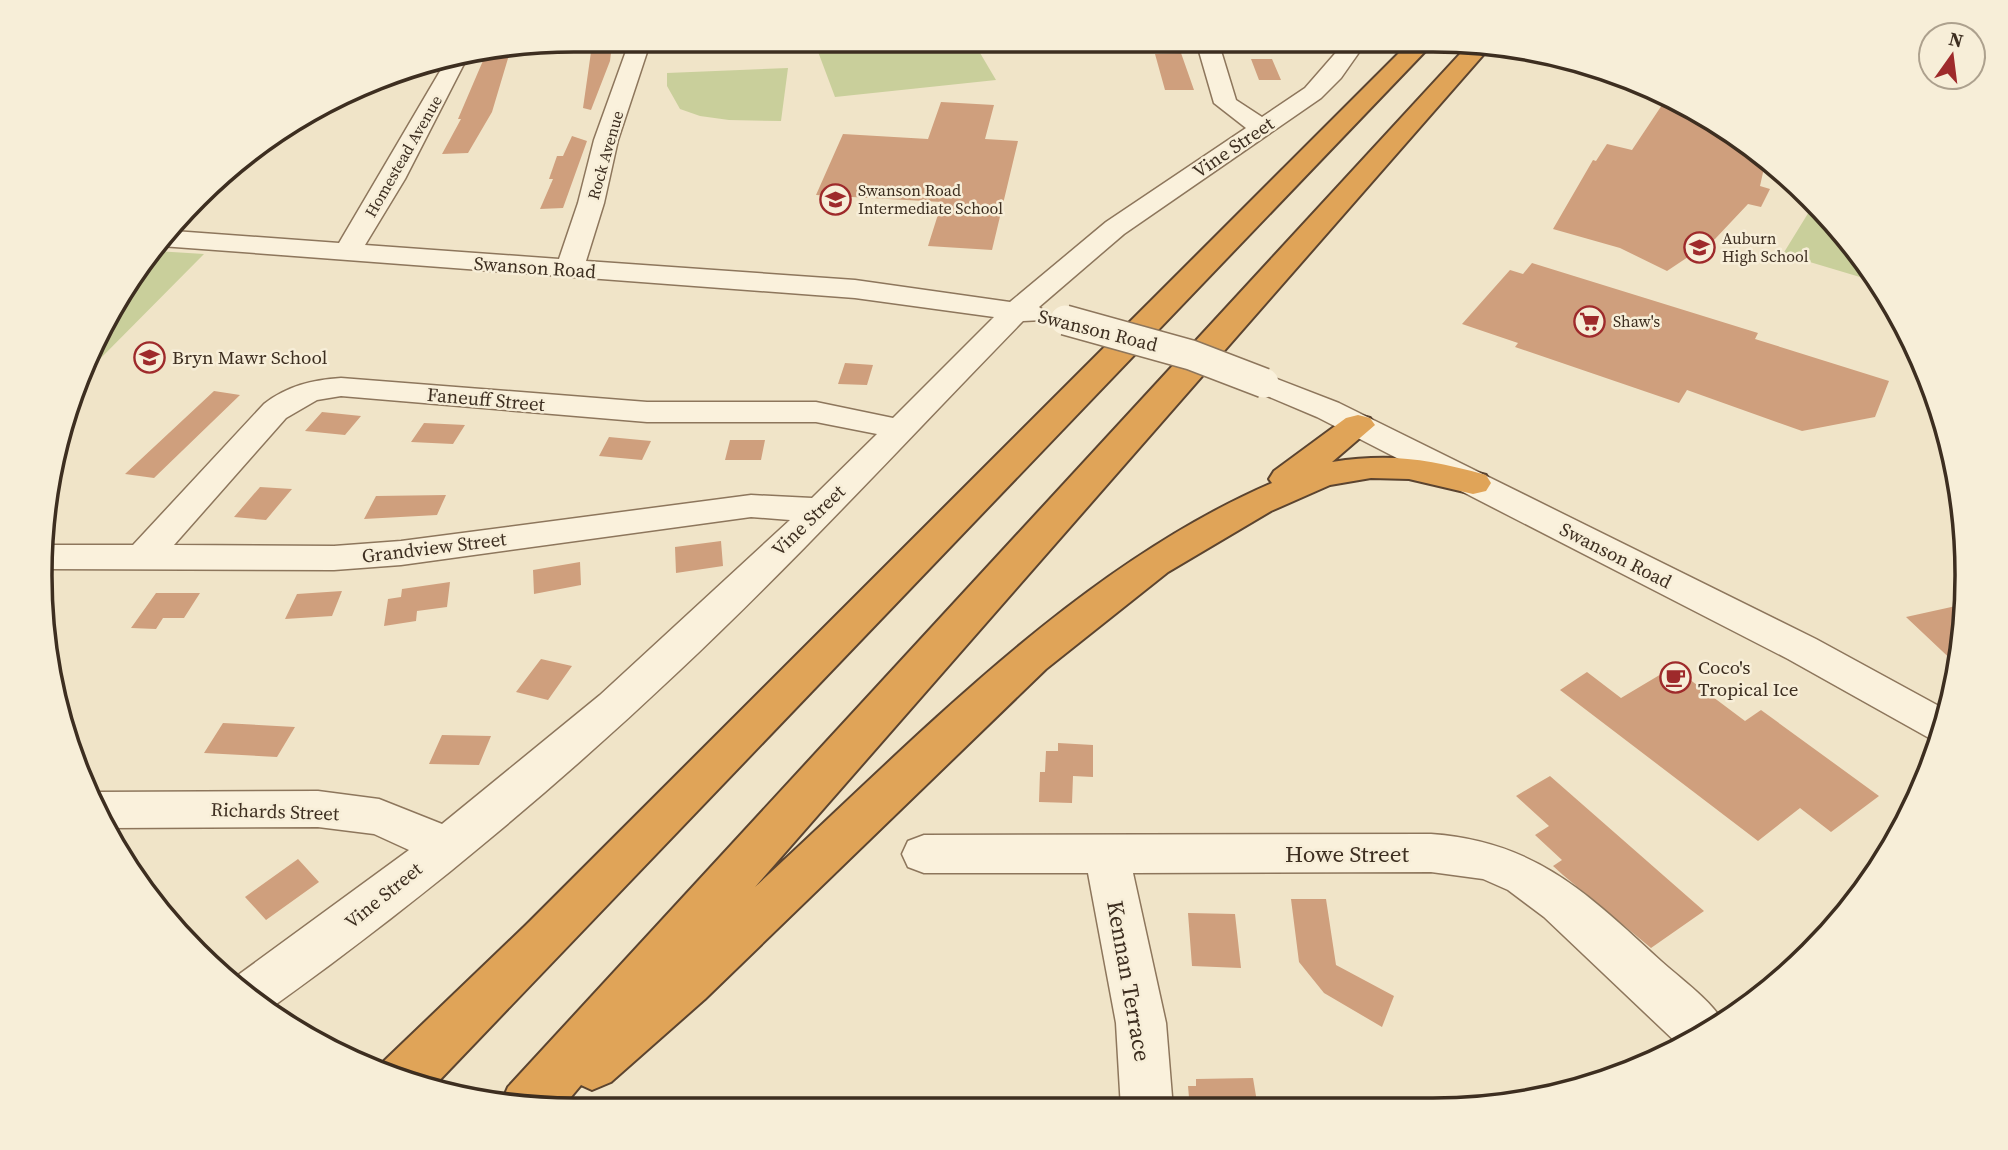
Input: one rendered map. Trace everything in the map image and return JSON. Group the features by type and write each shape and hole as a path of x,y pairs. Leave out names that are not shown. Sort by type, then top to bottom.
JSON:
{"highway":[{"path":"412,1071 544,941 1413,52"},
{"path":"536,1096 1472,54"},
{"path":"1258,503 1358,425"},
{"path":"554,1097 687,982 1031,658 1155,563 1258,503 1322,475 1371,467 1409,468 1473,483"}],"street":[{"name":"Rock Avenue","path":"569,270 591,204 606,140 637,52"},
{"path":"1210,52 1226,103 1262,128"},
{"name":"Vine Street","path":"257,990 332,935 445,845 665,661 1017,311 1115,228 1323,83 1348,52"},
{"name":"Homestead Avenue","path":"347,252 392,179 454,67"},
{"name":"Swanson Road","path":"174,240 864,290 1065,320 1191,355 1264,383 1358,425 1802,649 1934,723"},
{"name":"Faneuff Street","path":"142,558 275,411 298,394 315,389 341,387 647,412 816,412 900,429"},
{"name":"Grandview Street","path":"53,557 334,558 411,551 751,506 819,510"},
{"name":"Richards Street","path":"108,810 318,808 379,817 445,845"},
{"name":"Howe Street","path":"924,854 1438,853 1480,859 1517,872 1546,887 1695,1026"},
{"name":"Kennan Terrace","path":"1107,854 1141,1023 1146,1098"}],"green space":[{"path":"818,52 979,52 996,80 835,97"},
{"path":"788,68 781,121 729,120 700,116 680,109 667,86 667,73"},
{"path":"1809,213 1826,230 1862,278 1783,254"},
{"path":"164,252 204,254 99,360 123,314"}],"building":[{"path":"591,52 611,52 591,110 583,108"},
{"path":"1181,53 1194,90 1165,90 1155,54"},
{"path":"508,57 492,112 468,153 442,154 461,119 458,119 483,61"},
{"path":"1251,59 1272,59 1281,80 1259,80"},
{"path":"941,102 994,105 985,139 1018,141 992,250 928,246 942,202 816,195 843,134 928,139"},
{"path":"1662,105 1751,160 1764,170 1760,186 1770,189 1761,207 1748,204 1715,239 1667,271 1620,248 1553,229 1593,160 1596,161 1607,144 1632,150"},
{"path":"572,136 587,141 563,208 540,209 553,179 549,179 557,156 563,156"},
{"path":"1532,263 1758,333 1755,339 1889,381 1875,417 1802,431 1687,390 1679,403 1515,347 1518,343 1462,324 1510,270 1523,274"},
{"path":"845,363 873,365 867,385 838,384"},
{"path":"214,391 240,395 154,478 125,474"},
{"path":"322,412 361,416 345,435 305,431"},
{"path":"424,423 465,425 453,444 411,442"},
{"path":"609,437 651,441 642,460 599,456"},
{"path":"730,440 765,440 761,460 725,460"},
{"path":"260,487 292,489 266,520 234,517"},
{"path":"446,495 437,515 364,519 376,496"},
{"path":"721,541 723,566 676,573 675,547"},
{"path":"580,562 581,585 534,594 533,570"},
{"path":"450,582 447,607 417,611 416,621 384,626 388,599 401,597 402,589"},
{"path":"342,591 332,616 285,619 297,594"},
{"path":"156,593 200,593 184,618 163,618 156,629 131,628"},
{"path":"1954,606 1949,657 1906,617"},
{"path":"541,659 572,666 548,700 516,692"},
{"path":"1673,667 1745,721 1761,710 1879,796 1831,832 1800,808 1758,841 1560,690 1587,672 1621,698"},
{"path":"223,723 295,727 277,757 204,753"},
{"path":"442,735 491,736 479,765 429,764"},
{"path":"1058,743 1093,745 1093,777 1073,776 1072,803 1039,802 1040,772 1045,772 1046,751 1058,751"},
{"path":"1550,776 1704,911 1651,948 1563,875 1553,866 1562,860 1535,835 1549,826 1516,796"},
{"path":"298,859 319,882 266,920 245,897"},
{"path":"1291,899 1326,899 1336,965 1394,996 1382,1027 1324,993 1299,962"},
{"path":"1188,913 1235,914 1241,968 1192,966"},
{"path":"1253,1078 1256,1098 1189,1098 1188,1086 1196,1086 1196,1079"}],"place":[{"name":"Swanson Road Intermediate School","path":"835,199"},
{"name":"Auburn High School","path":"1699,247"},
{"name":"Shaw's","path":"1590,321"},
{"name":"Bryn Mawr School","path":"149,357"},
{"name":"Coco's Tropical Ice","path":"1675,678"}]}
